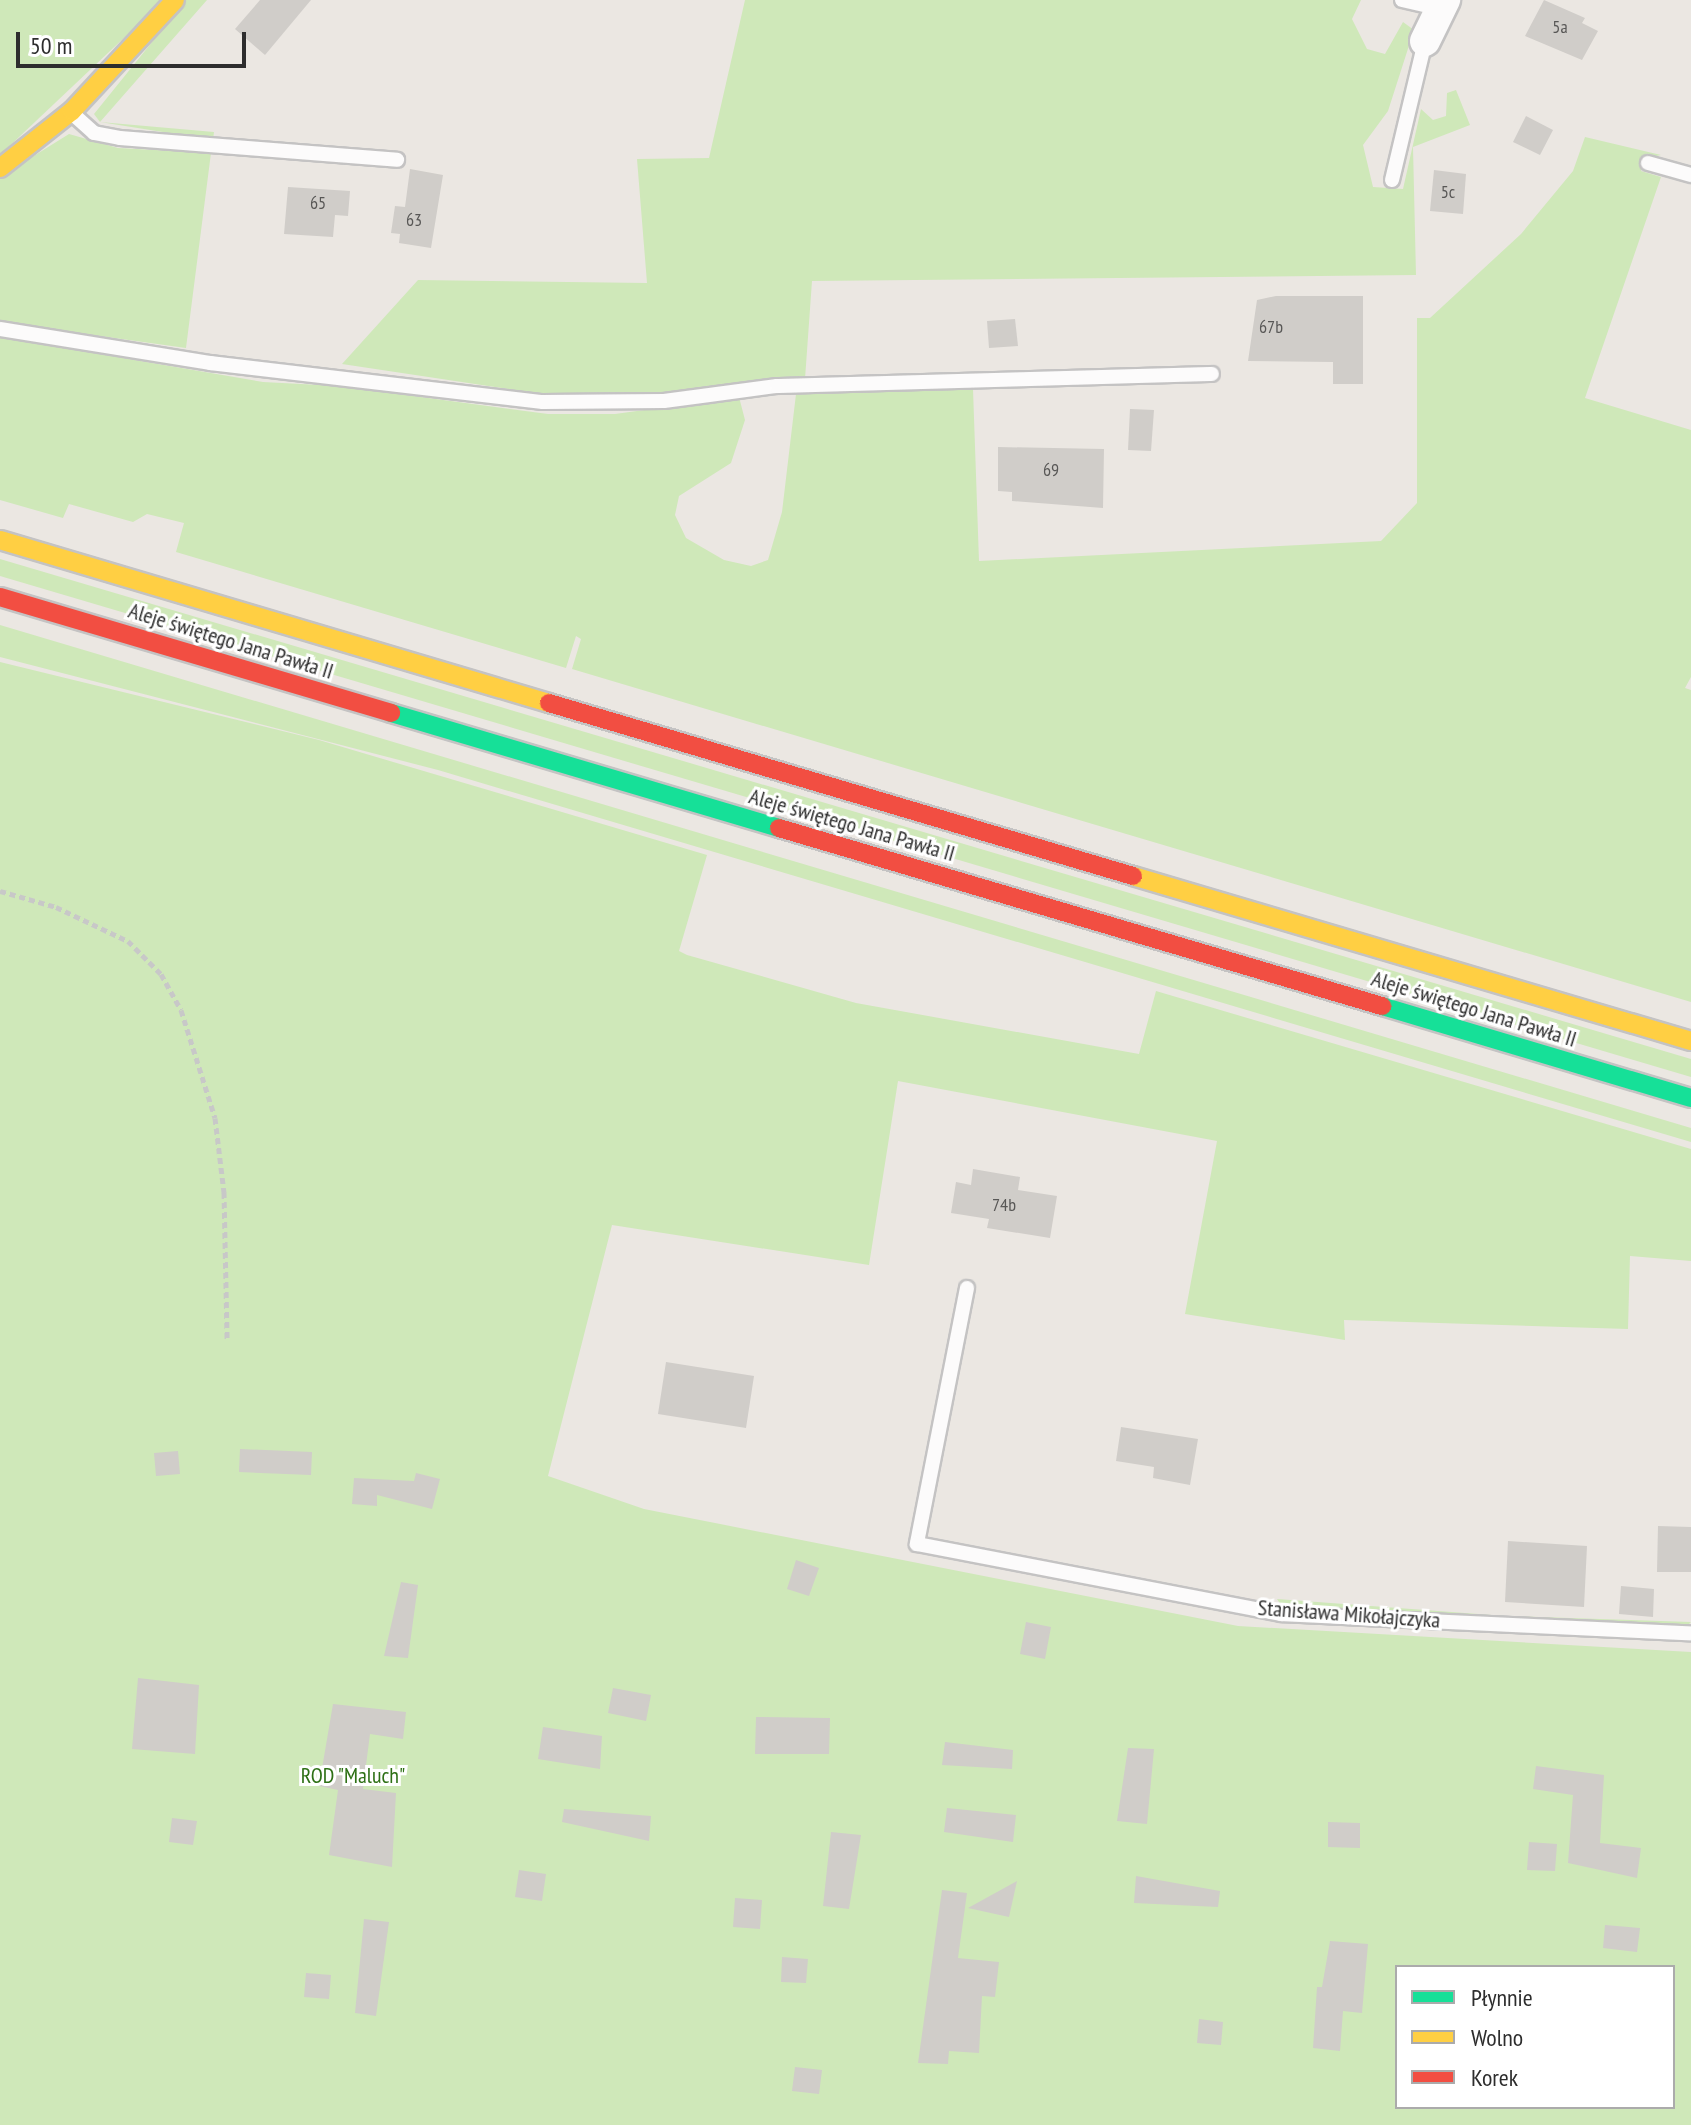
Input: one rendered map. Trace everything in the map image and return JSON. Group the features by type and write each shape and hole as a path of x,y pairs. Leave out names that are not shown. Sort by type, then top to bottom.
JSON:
{"main road":[{"path":"0,168 72,111 175,0"},
{"name":"Aleje świętego Jana Pawła II","path":"0,540 1691,1041"},
{"name":"Aleje świętego Jana Pawła II","path":"0,597 1691,1098"}],"street":[{"path":"1425,41 1442,4"}],"lane":[{"path":"1402,0 1442,4"},
{"path":"1392,180 1425,41"},
{"path":"72,111 79,125 120,138 397,160"},
{"path":"1648,163 1691,175"},
{"path":"0,329 210,363 543,402 664,401 777,386 1212,374"},
{"name":"Stanisława Mikołajczyka","path":"967,1288 917,1544 1281,1614 1691,1633"}],"path":[{"path":"0,891 56,907 128,941 161,974 181,1010 215,1118 224,1192 227,1341"}],"green space":[{"path":"0,0 164,0 0,155"},
{"path":"186,0 207,0 100,122 94,114"},
{"path":"745,0 1361,0 1352,19 1367,49 1385,54 1403,22 1414,30 1388,111 1363,145 1373,187 1403,189 1421,109 1433,120 1446,116 1447,93 1456,90 1470,125 1413,147 1416,275 812,281 805,379 660,394 542,394 342,364 418,280 647,283 637,159 709,158"},
{"path":"100,122 214,132 213,140"},
{"path":"69,134 118,148 211,153 186,348 0,322 0,177"},
{"path":"1585,137 1661,155 1642,159 1641,171 1661,177 1585,398 1691,430 1691,677 1685,688 1691,690 1691,1002 572,669 581,639 576,636 566,668 176,552 184,523 147,514 133,522 69,504 63,518 0,500 0,337 263,382 339,386 548,414 615,414 739,397 745,420 731,463 679,496 675,515 686,538 724,560 751,566 768,560 782,512 796,394 823,391 973,389 979,561 1381,541 1417,503 1417,318 1430,318 1521,234 1573,171"},
{"path":"0,559 1691,1059 1691,1077 0,576"},
{"path":"0,625 1691,1128 1691,1142 438,770 0,657"},
{"name":"ROD \"Maluch\"","path":"0,662 319,740 707,855 679,951 687,955 856,1003 1139,1054 1156,991 1691,1149 1691,1261 1630,1256 1628,1329 1344,1320 1345,1340 1185,1314 1217,1141 898,1081 869,1265 612,1225 548,1476 644,1509 1238,1626 1691,1652 1691,2125 0,2125"},
{"path":"1277,1599 1505,1616 1691,1622 1685,1628 1504,1618 1281,1605"}],"building":[{"path":"260,0 311,0 265,55 235,29"},
{"path":"1544,0 1585,18 1582,23 1598,31 1582,60 1525,36"},
{"path":"1526,116 1553,130 1540,155 1513,142"},
{"path":"410,169 443,175 431,248 399,243 400,234 391,233 395,206 405,207"},
{"path":"1434,170 1466,174 1463,214 1430,211"},
{"path":"288,187 350,191 348,216 335,215 333,237 284,234"},
{"path":"1276,296 1363,296 1363,384 1333,384 1333,362 1248,361 1257,300"},
{"path":"1015,319 1018,346 989,348 987,321"},
{"path":"1130,409 1154,410 1151,451 1128,450"},
{"path":"998,447 1104,449 1103,508 1012,501 1012,492 998,491"},
{"path":"973,1169 1020,1177 1018,1190 1057,1196 1050,1238 987,1228 989,1219 951,1213 956,1182 971,1185"},
{"path":"666,1362 754,1376 746,1428 658,1414"},
{"path":"1121,1427 1198,1439 1190,1485 1153,1478 1154,1467 1116,1461"},
{"path":"240,1449 312,1452 311,1475 239,1472"},
{"path":"178,1451 180,1474 156,1476 154,1453"},
{"path":"416,1473 440,1479 432,1509 377,1495 377,1506 352,1504 354,1478 414,1481"},
{"path":"1658,1526 1691,1527 1691,1572 1657,1572"},
{"path":"1508,1541 1587,1546 1584,1607 1505,1602"},
{"path":"796,1560 819,1568 809,1596 787,1589"},
{"path":"401,1582 418,1585 408,1658 384,1656"},
{"path":"1621,1586 1654,1589 1653,1617 1619,1614"},
{"path":"1026,1622 1051,1627 1045,1659 1020,1654"},
{"path":"138,1678 199,1685 195,1754 132,1749"},
{"path":"613,1688 651,1695 646,1721 608,1713"},
{"path":"333,1704 406,1712 403,1739 370,1734 363,1789 396,1793 392,1867 329,1855 338,1790 319,1786"},
{"path":"756,1717 830,1718 829,1754 755,1754"},
{"path":"543,1727 602,1736 600,1769 538,1759"},
{"path":"945,1742 1013,1750 1012,1769 942,1765"},
{"path":"1128,1748 1154,1749 1147,1824 1117,1821"},
{"path":"1536,1766 1604,1775 1600,1843 1641,1848 1637,1878 1568,1863 1573,1795 1533,1789"},
{"path":"947,1808 1016,1815 1013,1842 944,1832"},
{"path":"564,1809 651,1816 649,1841 562,1822"},
{"path":"172,1818 197,1821 193,1845 169,1842"},
{"path":"1328,1822 1360,1823 1360,1848 1328,1847"},
{"path":"831,1832 861,1835 849,1909 823,1906"},
{"path":"1529,1842 1557,1844 1555,1871 1527,1870"},
{"path":"519,1870 546,1874 542,1901 515,1897"},
{"path":"1136,1876 1220,1891 1218,1907 1134,1903"},
{"path":"1017,1881 1009,1917 968,1908"},
{"path":"942,1890 967,1893 958,1958 999,1962 995,1997 982,1996 979,2053 949,2051 948,2064 918,2063"},
{"path":"735,1898 762,1900 760,1929 733,1927"},
{"path":"364,1919 389,1922 376,2016 355,2013"},
{"path":"1605,1925 1640,1928 1637,1952 1603,1948"},
{"path":"1330,1941 1368,1944 1362,2013 1343,2011 1340,2051 1313,2048 1317,1987 1322,1987"},
{"path":"782,1957 808,1959 806,1983 781,1982"},
{"path":"306,1973 331,1975 329,1999 304,1997"},
{"path":"1199,2019 1223,2022 1221,2045 1197,2043"},
{"path":"795,2067 822,2070 819,2094 792,2091"}],"traffic: fast":[{"path":"391,713 779,828"},
{"path":"1382,1006 1691,1098"}],"traffic: slow":[{"path":"0,168 72,111 175,0"},
{"path":"0,540 549,703"},
{"path":"1133,876 1691,1041"}],"traffic: jam":[{"path":"0,597 391,713"},
{"path":"549,703 1133,876"},
{"path":"779,828 1382,1006"}]}
